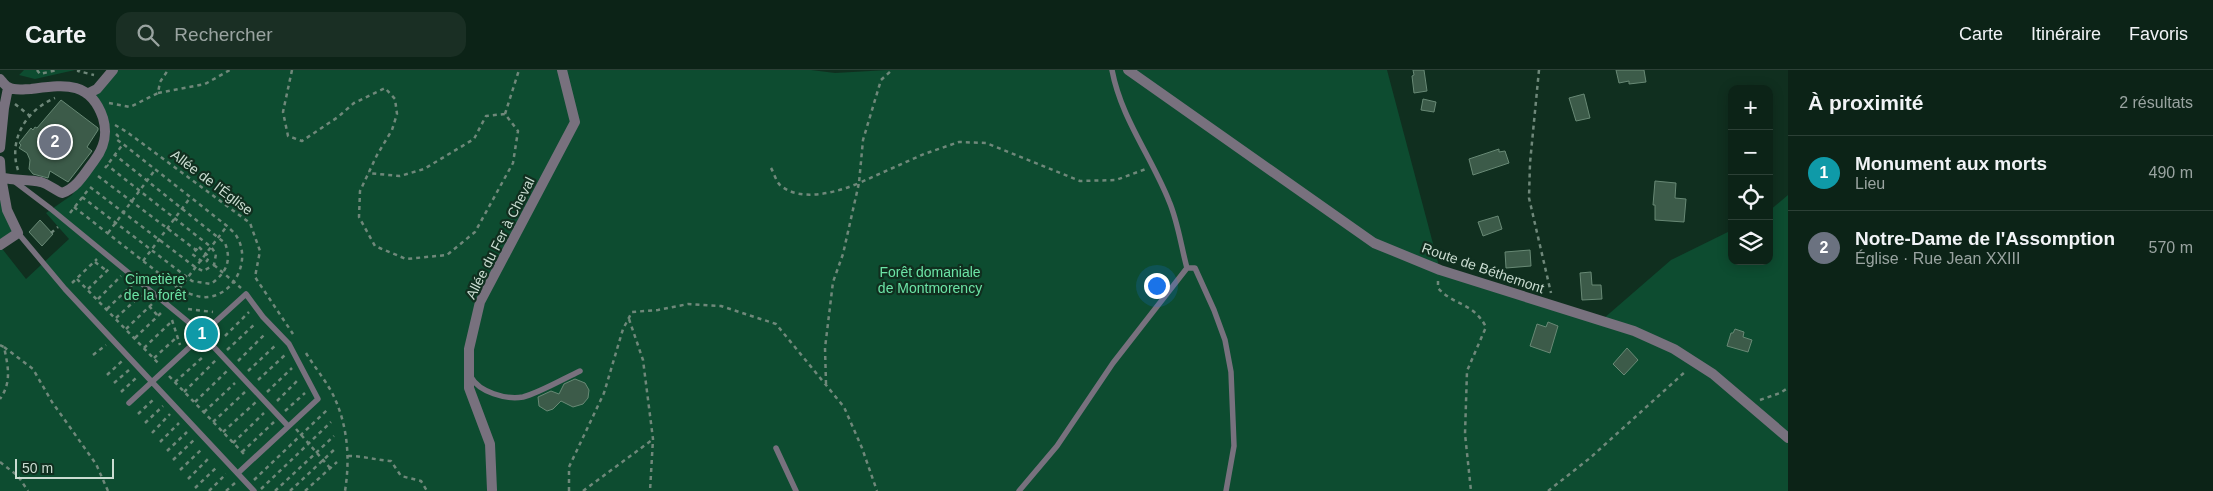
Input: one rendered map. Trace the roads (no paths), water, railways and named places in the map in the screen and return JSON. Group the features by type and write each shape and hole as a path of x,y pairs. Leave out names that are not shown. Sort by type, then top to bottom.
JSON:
{"street":[{"path":"91,96 113,70"},
{"name":"Allée du Fer à Cheval","path":"492,490 490,444 474,406 469,388 469,349 480,302 575,122 562,70"},
{"name":"Route de Béthemont","path":"1128,70 1374,243 1440,270 1634,331 1674,349 1748,402 1788,438"},
{"path":"0,79 7,92 0,148"},
{"path":"1,177 43,183 62,193 72,190 103,149 106,136 103,120 91,96 75,87 54,86 7,92"},
{"path":"0,161 7,210 18,233 0,245"}],"lane":[{"path":"1112,70 1116,90 1126,117 1170,202 1187,268"},
{"path":"19,180 64,221 192,325"},
{"path":"18,233 65,289 254,491"},
{"path":"1019,491 1058,446 1114,363 1187,268"},
{"path":"1187,268 1195,268 1214,310 1225,340 1231,372 1234,446 1226,491"},
{"path":"212,325 246,294 263,317 289,344 318,399 238,473"},
{"path":"192,325 200,322 212,325"},
{"path":"192,325 190,336 192,344"},
{"path":"192,344 202,348 211,344 215,335 212,325"},
{"path":"129,403 192,344"},
{"path":"211,344 288,426"},
{"path":"468,370 475,383 482,389 512,397 523,397 580,371"},
{"path":"776,448 796,491"}],"place":[{"name":"Notre-Dame de l'Assomption","path":"55,142"},
{"name":"Monument aux morts","path":"202,334"}],"park label":[{"name":"Forêt domaniale de Montmorency","path":"930,280"},
{"name":"Cimetière de la forêt","path":"155,287"}]}
